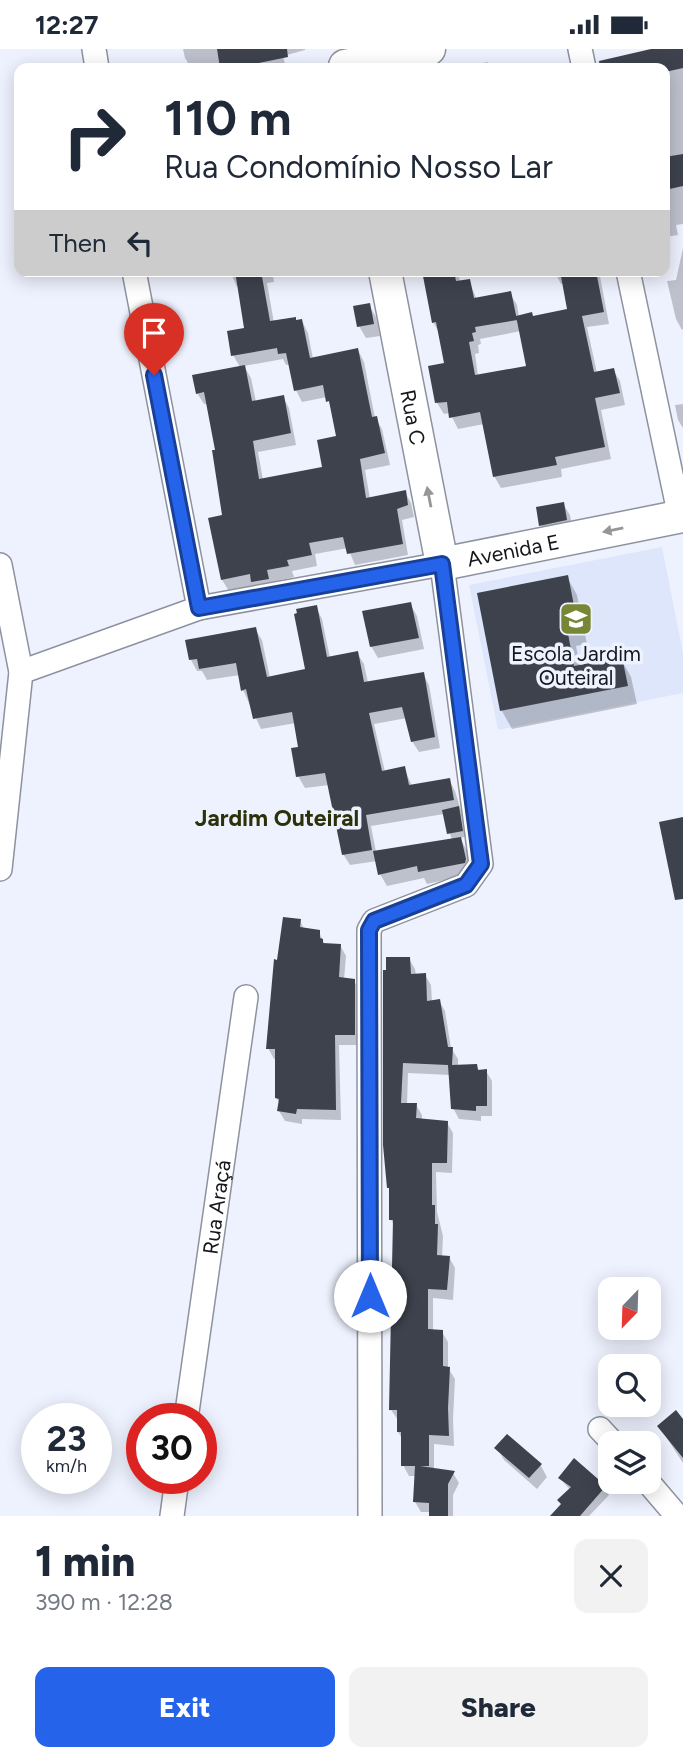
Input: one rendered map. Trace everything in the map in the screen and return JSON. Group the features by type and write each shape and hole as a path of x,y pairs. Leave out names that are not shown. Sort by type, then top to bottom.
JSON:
{"street":[{"path":"342,63 429,49"},
{"path":"135,277 199,608"},
{"name":"Rua C","path":"386,277 442,564"},
{"path":"629,277 681,517"},
{"name":"Avenida E","path":"21,672 199,608 681,517"},
{"path":"370,1516 369,930 374,921 466,885 481,864 442,564"},
{"path":"0,565 21,672 0,869"},
{"name":"Rua Araçá","path":"188,1403 246,997"},
{"path":"172,1516 175,1494"},
{"path":"658,1494 677,1516"}],"shaded area":[{"name":"Escola Jardim Outeiral","path":"662,547 683,653 683,693 498,730 469,585"}],"building":[{"path":"217,49 287,49 288,57 259,63 219,63"},
{"path":"651,49 683,49 683,68 670,71 670,63 599,61"},
{"path":"683,154 683,186 670,189 670,156"},
{"path":"236,277 262,277 270,321 296,317 296,320 302,319 310,358 358,348 372,417 377,416 385,453 360,459 366,498 406,490 408,505 397,509 403,544 347,554 343,537 309,543 312,555 287,560 289,566 267,570 269,579 251,582 250,574 221,580 208,518 222,515 212,450 215,450 204,392 196,394 192,375 245,365 252,401 284,395 291,433 253,441 259,479 322,467 317,440 336,436 323,385 294,391 286,353 278,354 277,348 231,356 227,331 244,328"},
{"path":"423,277 455,277 456,281 470,279 474,298 511,291 516,316 532,312 533,316 567,309 561,277 597,277 604,312 582,316 594,372 614,368 620,393 595,398 605,447 555,457 557,465 493,477 480,412 449,418 447,402 435,403 428,366 444,363 436,322 432,323","holes":["517,320 526,366 475,375 469,342 474,341 472,333 476,332 475,327"]},
{"path":"370,303 374,324 357,327 353,306"},
{"path":"564,502 567,520 539,526 536,507"},
{"path":"568,575 578,626 567,628 574,666 622,657 628,686 500,711 477,593"},
{"path":"411,602 419,638 370,647 362,611"},
{"path":"317,605 327,657 358,651 364,682 424,672 435,737 411,742 402,707 369,713 382,771 405,766 409,785 450,778 454,800 366,815 372,850 342,855 325,773 296,777 291,748 298,747 292,712 253,719 246,689 241,691 236,663 199,669 197,659 189,660 185,640 256,627 267,677 305,669 294,614 297,613 296,609"},
{"path":"459,806 463,831 447,834 442,810"},
{"path":"683,817 683,899 675,900 659,822"},
{"path":"461,837 465,863 418,872 417,866 378,875 373,851"},
{"path":"283,917 301,919 300,927 320,930 323,943 341,944 339,977 355,979 355,1035 335,1035 336,1110 297,1109 296,1114 277,1111 279,1099 275,1098 275,1049 266,1049 274,959 277,960"},
{"path":"386,957 410,957 411,974 426,973 427,1001 440,999 448,1047 453,1047 452,1065 477,1064 478,1070 487,1069 487,1106 476,1106 476,1111 451,1109 448,1065 403,1063 401,1103 417,1103 416,1118 448,1121 447,1163 432,1163 432,1205 435,1205 435,1224 438,1224 437,1255 450,1256 447,1290 428,1289 428,1329 443,1330 443,1366 450,1367 449,1436 429,1435 429,1466 420,1466 455,1471 448,1484 448,1516 429,1516 429,1503 413,1502 415,1466 401,1466 401,1432 397,1432 397,1410 389,1410 393,1220 389,1220 389,1188 383,1145 383,970 386,970"},
{"path":"676,1410 683,1419 683,1458 657,1426"},
{"path":"507,1434 542,1464 529,1478 494,1448"},
{"path":"574,1458 598,1479 599,1494 580,1516 550,1516 561,1504 557,1500 571,1487 558,1478"}],"place":[{"name":"Escola Jardim Outeiral","path":"576,619"}],"district":[{"name":"Jardim Outeiral","path":"277,818"}],"route":[{"path":"154,375 199,608 442,564 481,864 466,885 374,921 369,930 370,1296"}]}
